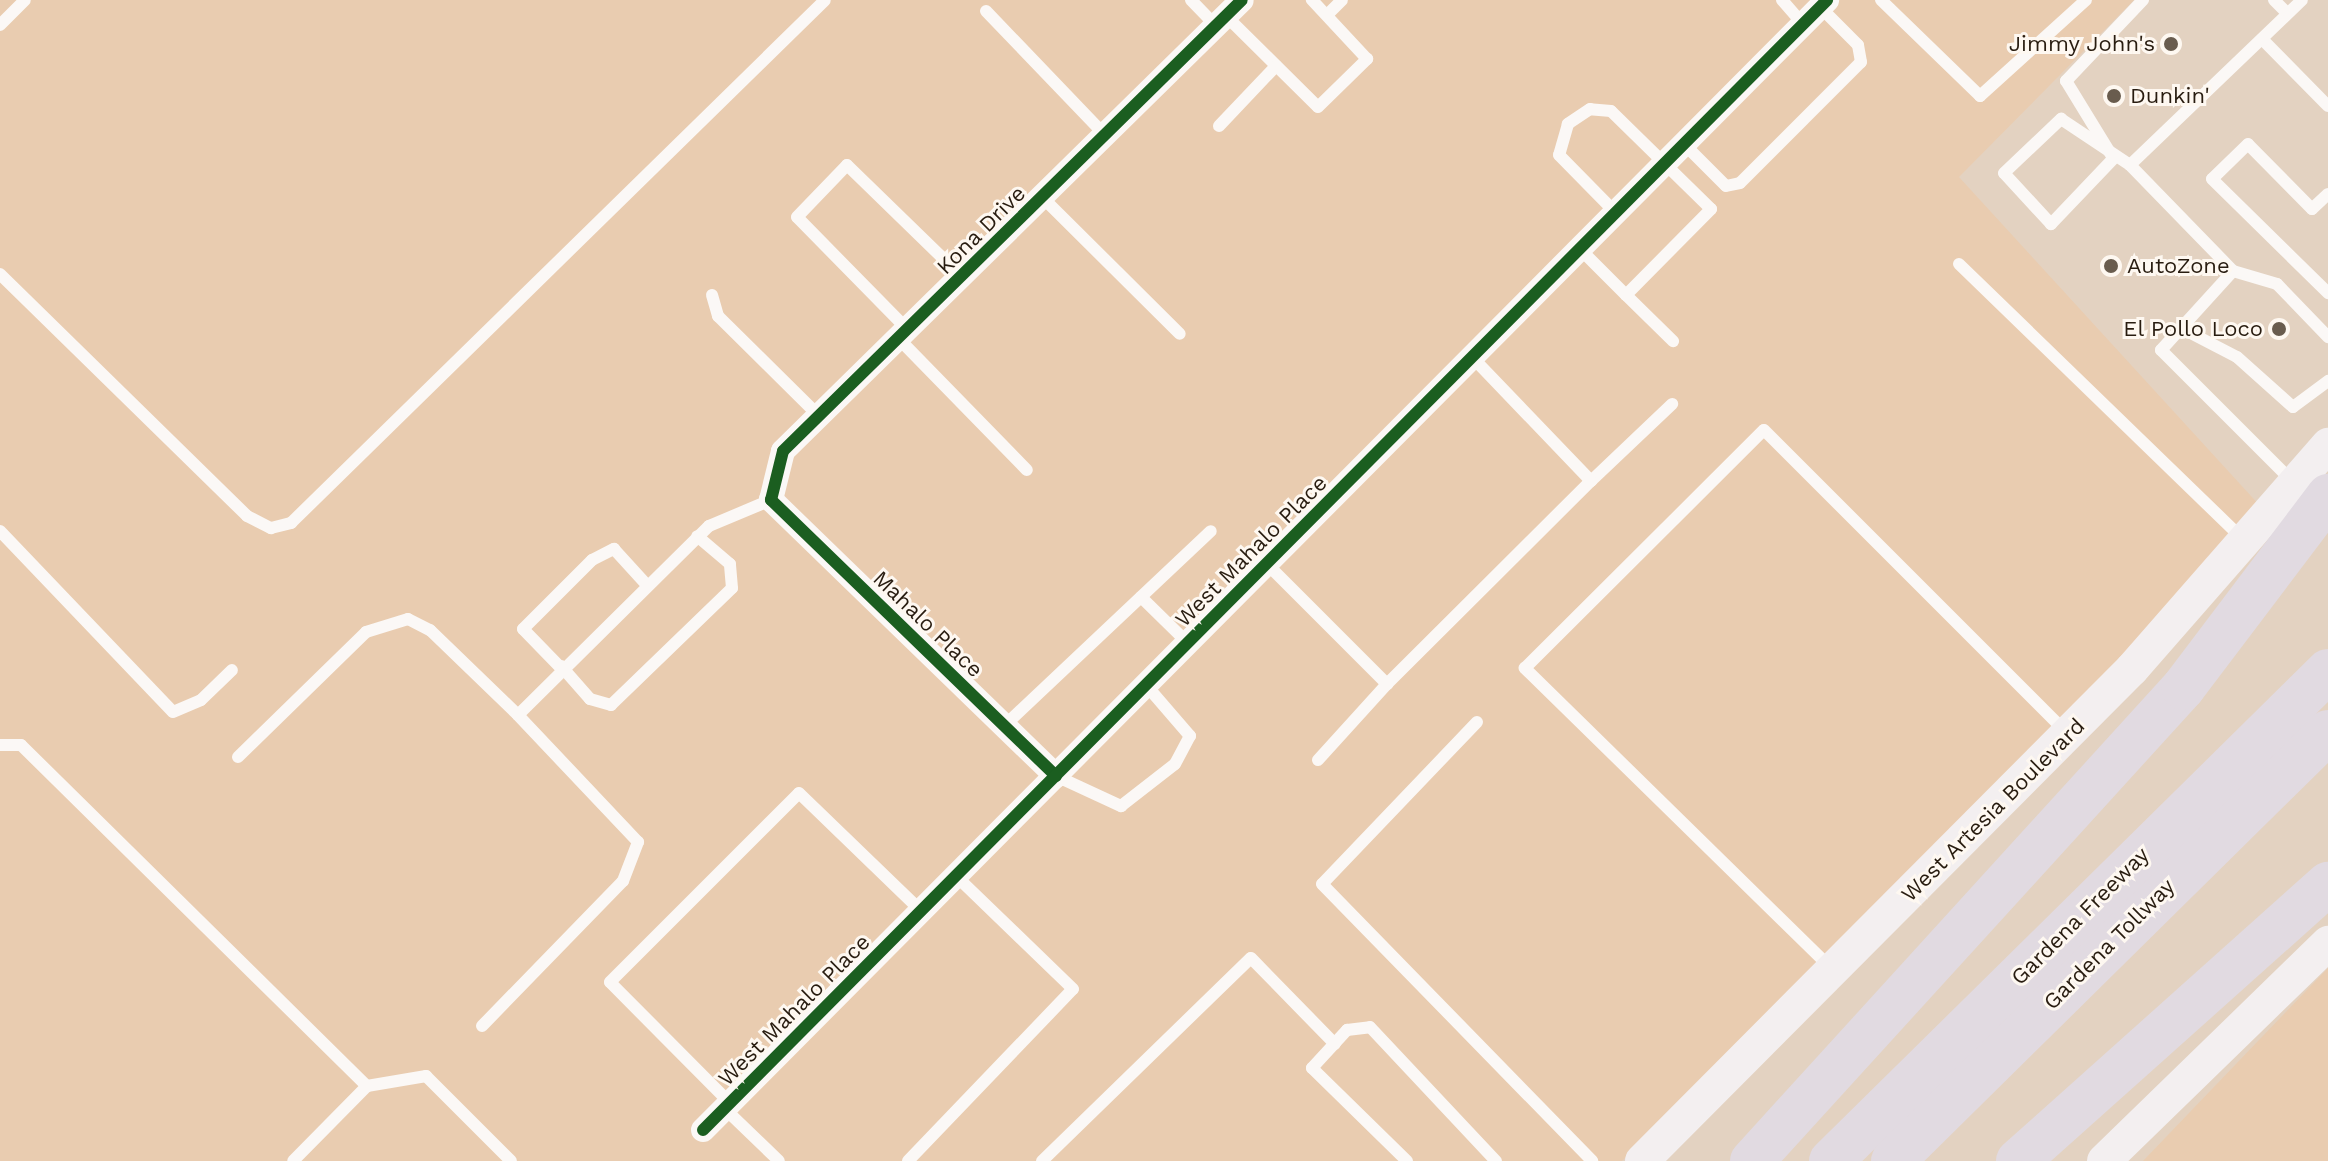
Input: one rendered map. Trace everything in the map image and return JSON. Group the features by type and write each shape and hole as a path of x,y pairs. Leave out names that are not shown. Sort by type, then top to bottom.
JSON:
{"highway":[{"path":"1752,1161 2183,688 2312,490"},
{"name":"Gardena Freeway","path":"1831,1161 2328,671"},
{"name":"Gardena Tollway","path":"1893,1161 2328,732"},
{"path":"1923,1161 2328,759"},
{"path":"2018,1161 2328,884"},
{"name":"Gardena Tollway","path":"1864,1161 1995,1032 2019,976"}],"main road":[{"name":"West Artesia Boulevard","path":"1642,1161 2069,734 2246,542 2312,490 2328,445"},
{"path":"2104,1161 2327,946"}],"street":[{"name":"West Mahalo Place","path":"703,1130 1817,10"},
{"name":"Kona Drive","path":"771,500 783,451 1228,14"},
{"name":"Mahalo Place","path":"771,500 1056,776"}],"lane":[{"path":"0,25 25,0"},
{"path":"0,274 247,516 271,528 291,523 825,0"},
{"path":"1191,0 1228,14 1318,107 1367,59 1312,0"},
{"path":"1327,15 1342,0"},
{"path":"1684,144 1726,186 1740,183 1861,62 1858,45 1817,10 1782,0"},
{"path":"1881,0 1980,96 1989,93 2086,0"},
{"path":"2113,159 2099,125 2066,81 2143,0"},
{"path":"2274,0 2287,13"},
{"path":"2130,165 2302,0"},
{"path":"986,11 1105,135"},
{"path":"2262,39 2328,106"},
{"path":"1219,126 1276,66"},
{"path":"1616,213 1559,155 1568,124 1590,109 1611,111 1711,209 1626,295"},
{"path":"2113,159 2051,224 2004,173 2061,119 2113,159 2130,165 2233,271 2277,284 2328,337"},
{"path":"2328,194 2312,209 2248,144 2212,179 2328,293"},
{"path":"962,277 847,165 797,217 1027,470"},
{"path":"1042,197 1180,334"},
{"path":"1580,249 1673,341"},
{"path":"1959,264 2246,542"},
{"path":"2233,271 2161,350 2312,490"},
{"path":"712,295 718,316 819,416"},
{"path":"2181,328 2237,357 2293,407 2328,381"},
{"path":"1472,357 1591,481"},
{"path":"1318,760 1387,684 1672,404"},
{"path":"1833,970 1525,668 1764,430 2069,734"},
{"path":"518,715 560,666 697,536 771,500"},
{"path":"0,531 173,712 201,700 232,670"},
{"path":"1004,726 1211,531"},
{"path":"646,584 614,549 592,560 523,629 590,699 611,705 732,588 730,564 697,536"},
{"path":"1267,564 1387,684"},
{"path":"1141,597 1188,643"},
{"path":"238,757 366,632 408,619 430,630 518,715 638,842 623,881 482,1026"},
{"path":"1056,776 1121,806 1175,764 1190,736 1146,685"},
{"path":"1477,722 1322,884 1592,1161"},
{"path":"0,745 21,745 367,1086"},
{"path":"779,1161 610,982 799,793 921,911"},
{"path":"908,1161 1073,989 956,876"},
{"path":"1042,1161 1251,958 1335,1044"},
{"path":"1407,1161 1312,1068 1347,1030 1370,1027 1496,1161"},
{"path":"293,1161 367,1086 426,1076 511,1161"}],"shaded area":[{"path":"0,0 2134,0 1959,177 2262,508 2141,645 1622,1161 0,1161"},
{"path":"2328,968 2328,1161 2143,1161"}],"cycle path":[{"path":"1056,776 771,500 783,451 1242,0"},
{"path":"703,1130 1827,0"}],"place":[{"name":"Jimmy John's","path":"2171,44"},
{"name":"Dunkin'","path":"2114,96"},
{"name":"AutoZone","path":"2111,266"},
{"name":"El Pollo Loco","path":"2279,329"}]}
